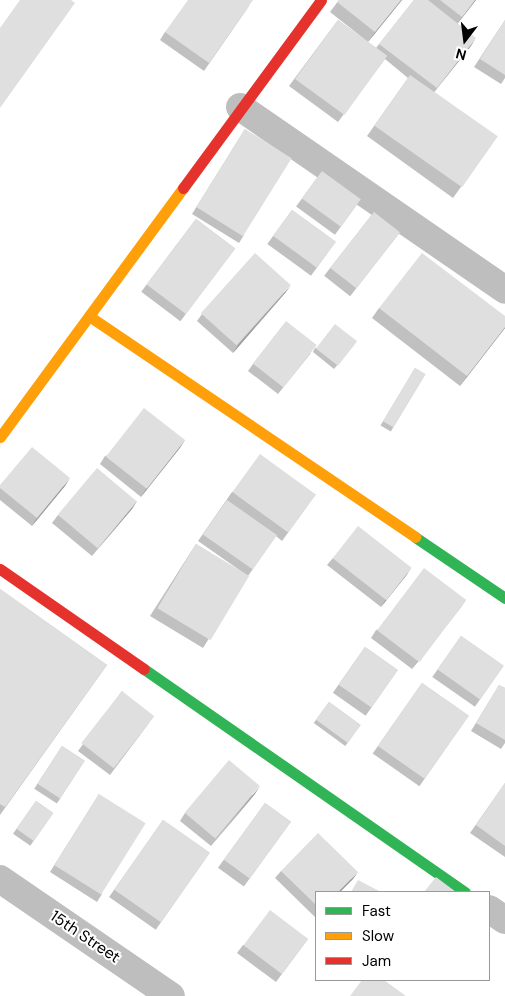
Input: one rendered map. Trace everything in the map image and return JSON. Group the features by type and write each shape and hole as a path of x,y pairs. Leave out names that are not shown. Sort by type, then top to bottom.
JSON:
{"street":[{"path":"0,437 240,107 321,0"},
{"path":"240,107 505,290"},
{"path":"89,316 505,598"},
{"path":"0,569 464,891"},
{"name":"15th Street","path":"0,879 171,996"},
{"path":"490,910 505,920"}],"building":[{"path":"20,0 71,0 75,3 0,108 0,28"},
{"path":"188,0 253,0 209,63 165,32"},
{"path":"339,0 401,0 375,32 337,2"},
{"path":"414,0 428,0 476,38 437,88 379,44"},
{"path":"440,0 475,0 462,17"},
{"path":"338,20 387,56 344,115 295,79"},
{"path":"505,20 505,75 480,59"},
{"path":"410,75 498,136 462,187 374,126"},
{"path":"245,129 292,158 243,236 196,207"},
{"path":"322,171 361,199 341,227 302,199"},
{"path":"292,210 336,242 317,268 273,236"},
{"path":"374,212 400,232 356,288 330,268"},
{"path":"196,219 235,248 186,314 147,284"},
{"path":"255,253 291,285 236,345 201,313"},
{"path":"422,253 505,316 505,327 467,376 379,308"},
{"path":"286,321 317,345 283,388 253,364"},
{"path":"335,324 357,341 338,366 316,348"},
{"path":"415,368 425,374 393,427 383,421"},
{"path":"144,408 185,440 147,489 106,457"},
{"path":"32,447 70,478 37,518 0,488 0,485"},
{"path":"260,454 316,495 288,533 232,492"},
{"path":"97,468 137,501 98,548 58,515"},
{"path":"227,500 277,535 253,569 203,534"},
{"path":"358,526 412,568 386,600 333,558"},
{"path":"196,544 249,576 211,640 157,608"},
{"path":"424,568 466,600 419,662 377,630"},
{"path":"0,589 107,665 5,807 0,804"},
{"path":"461,636 504,666 480,699 437,670"},
{"path":"365,647 398,670 371,708 339,685"},
{"path":"422,683 469,716 425,779 378,746"},
{"path":"499,685 505,688 505,740 476,723"},
{"path":"122,691 154,716 114,768 81,743"},
{"path":"329,702 361,725 348,743 316,720"},
{"path":"62,746 85,761 60,798 37,784"},
{"path":"229,760 260,786 215,839 185,813"},
{"path":"505,783 505,846 476,825"},
{"path":"99,794 146,823 101,894 54,865"},
{"path":"36,801 53,813 34,841 16,829"},
{"path":"265,803 291,822 250,878 224,860"},
{"path":"163,820 210,853 161,922 114,890"},
{"path":"318,833 358,872 339,891 315,891 315,904 281,871"},
{"path":"436,877 455,891 425,891"},
{"path":"358,880 379,891 352,891"},
{"path":"270,910 308,939 282,974 244,945"},
{"path":"361,981 385,981 406,996 350,996"}],"traffic: fast":[{"path":"415,537 505,598"},
{"path":"144,669 464,891"}],"traffic: slow":[{"path":"0,437 183,188"},
{"path":"89,316 415,537"}],"traffic: jam":[{"path":"183,188 321,0"},
{"path":"0,569 144,669"}]}
